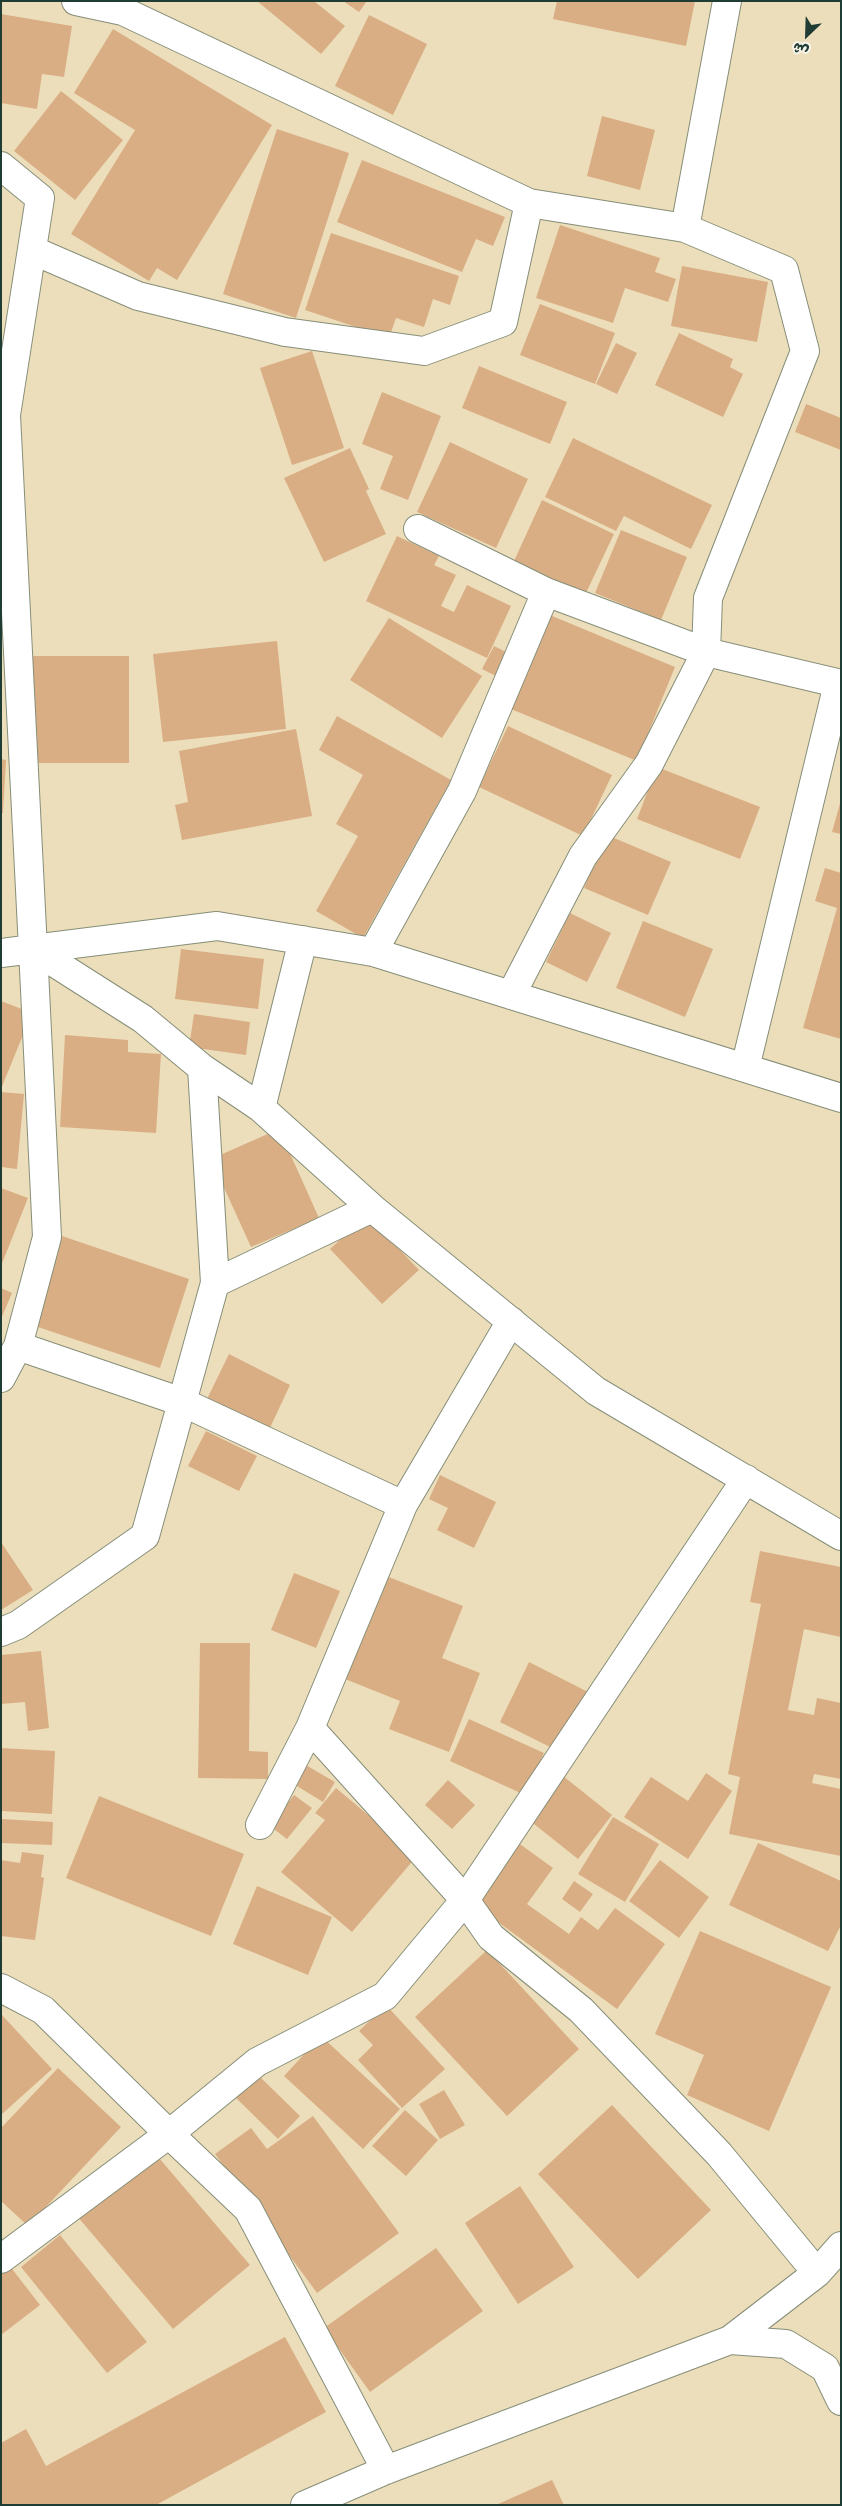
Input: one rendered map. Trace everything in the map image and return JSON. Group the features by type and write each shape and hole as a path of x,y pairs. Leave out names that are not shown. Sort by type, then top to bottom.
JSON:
{"street":[{"path":"76,1 123,11 528,202 685,228 784,270 805,351 708,598 706,652 649,764 583,856 511,995"},
{"path":"685,228 727,1"},
{"path":"1,166 40,198 4,415 7,557 34,949 48,1237 18,1346 1,1378"},
{"path":"32,250 147,298 285,332 424,351 504,322 528,202"},
{"path":"418,529 546,592 706,652 839,684 745,1068"},
{"path":"373,952 462,791 546,592"},
{"path":"1,953 217,926 373,952 841,1098"},
{"path":"261,1108 303,940"},
{"path":"34,949 143,1019 202,1068 261,1108 372,1208 596,1391 841,1536"},
{"path":"1,1632 18,1625 145,1536 215,1283 202,1068"},
{"path":"215,1283 372,1208"},
{"path":"260,1825 310,1728 403,1505 511,1321"},
{"path":"18,1346 182,1402 403,1505"},
{"path":"1,2258 169,2134 257,2062 385,1996 465,1900 746,1479"},
{"path":"310,1728 465,1900 490,1937 581,2010 719,2154 817,2273"},
{"path":"1,1988 43,2010 248,2209 386,2470"},
{"path":"304,2505 386,2470 730,2340 817,2273 841,2246"},
{"path":"730,2340 786,2344 825,2368 841,2401"}],"building":[{"path":"257,1 314,1 345,26 321,54"},
{"path":"343,1 367,1 359,12"},
{"path":"557,1 695,1 686,46 553,19"},
{"path":"1,14 72,26 64,77 42,74 37,109 1,103"},
{"path":"369,15 427,44 393,115 335,86"},
{"path":"113,29 272,125 177,280 157,268 149,281 71,234 135,130 74,93"},
{"path":"61,91 123,140 75,200 14,151"},
{"path":"602,116 655,130 640,190 587,176"},
{"path":"277,129 349,153 296,318 223,294"},
{"path":"362,160 505,217 493,246 476,239 462,272 337,222"},
{"path":"560,225 660,258 655,272 676,279 668,302 625,288 613,323 536,298"},
{"path":"331,233 459,276 450,305 433,299 424,327 396,318 389,338 305,310"},
{"path":"682,266 768,282 757,342 671,326"},
{"path":"540,304 615,333 595,384 520,355"},
{"path":"679,333 733,359 730,367 743,374 723,417 655,385"},
{"path":"616,343 637,353 617,394 596,384"},
{"path":"312,351 344,448 292,465 260,368"},
{"path":"479,366 567,402 550,444 462,408"},
{"path":"382,392 441,416 408,500 380,489 393,456 362,444"},
{"path":"806,404 841,418 841,450 795,432"},
{"path":"573,438 712,505 691,549 624,516 616,531 545,497"},
{"path":"450,442 528,479 496,548 417,512"},
{"path":"350,448 369,489 366,491 386,534 324,562 284,478"},
{"path":"542,500 614,534 585,595 514,561"},
{"path":"621,530 687,557 661,620 595,593"},
{"path":"397,536 439,556 434,565 456,575 441,606 454,612 467,585 511,606 487,658 366,601"},
{"path":"545,613 675,667 637,761 506,707"},
{"path":"389,618 482,676 442,738 350,680"},
{"path":"277,641 286,729 163,742 153,654"},
{"path":"494,646 510,654 498,677 482,669"},
{"path":"22,656 129,656 129,763 27,763"},
{"path":"337,716 451,780 363,938 316,911 358,836 336,824 363,775 319,750"},
{"path":"508,726 612,775 583,836 479,787"},
{"path":"296,729 312,816 182,840 175,805 188,802 179,751"},
{"path":"1,759 6,760 3,813 1,813"},
{"path":"657,767 760,807 740,859 637,819"},
{"path":"841,800 841,834 832,832"},
{"path":"607,835 671,862 648,915 584,888"},
{"path":"825,868 841,873 841,1039 803,1028 837,908 815,901"},
{"path":"570,913 611,933 587,982 546,962"},
{"path":"643,921 713,949 685,1017 616,988"},
{"path":"181,949 264,959 258,1009 175,999"},
{"path":"1,1001 32,1013 1,1089"},
{"path":"194,1014 250,1022 246,1055 189,1047"},
{"path":"65,1035 128,1040 128,1052 161,1054 156,1133 60,1127"},
{"path":"1,1092 24,1094 17,1169 1,1167"},
{"path":"279,1129 319,1218 251,1247 211,1159"},
{"path":"1,1188 28,1198 1,1266"},
{"path":"367,1215 419,1270 382,1304 330,1249"},
{"path":"59,1235 189,1279 160,1368 29,1324"},
{"path":"1,1288 12,1293 1,1319"},
{"path":"229,1354 290,1385 269,1430 207,1399"},
{"path":"206,1431 257,1456 239,1491 188,1466"},
{"path":"440,1475 496,1502 474,1548 437,1530 448,1508 429,1499"},
{"path":"1,1542 33,1590 1,1610"},
{"path":"760,1551 841,1567 841,1637 804,1629 788,1710 814,1715 817,1698 841,1703 841,1779 814,1774 812,1783 841,1789 841,1856 729,1834 740,1777 728,1774 761,1604 750,1602"},
{"path":"294,1573 340,1591 316,1648 271,1630"},
{"path":"381,1574 463,1606 442,1658 480,1673 449,1752 389,1729 400,1701 340,1677"},
{"path":"200,1643 250,1643 249,1751 268,1752 268,1779 198,1778"},
{"path":"41,1651 49,1728 28,1731 25,1702 1,1704 1,1655"},
{"path":"529,1662 588,1692 558,1751 500,1722"},
{"path":"469,1719 544,1753 525,1795 450,1761"},
{"path":"1,1748 55,1751 52,1814 1,1811"},
{"path":"304,1764 335,1782 323,1802 292,1783"},
{"path":"706,1773 732,1791 688,1859 624,1817 651,1777 688,1801"},
{"path":"563,1776 612,1815 578,1859 529,1820"},
{"path":"448,1780 475,1805 452,1829 425,1805"},
{"path":"336,1788 417,1856 352,1932 281,1872 325,1820 315,1813"},
{"path":"294,1795 312,1808 287,1839 270,1826"},
{"path":"99,1796 244,1854 211,1936 66,1878"},
{"path":"613,1817 659,1844 625,1902 578,1874"},
{"path":"1,1819 53,1822 52,1845 1,1843"},
{"path":"517,1842 553,1868 527,1904 569,1934 581,1917 598,1930 615,1908 665,1944 617,2009 472,1903"},
{"path":"758,1843 841,1881 841,1925 828,1951 729,1905"},
{"path":"22,1852 44,1855 41,1877 44,1878 35,1940 1,1936 1,1860 20,1863"},
{"path":"660,1860 709,1897 679,1938 629,1901"},
{"path":"574,1881 593,1894 580,1912 562,1899"},
{"path":"257,1886 332,1917 308,1975 233,1944"},
{"path":"700,1931 831,1987 769,2131 687,2095 704,2055 655,2034"},
{"path":"487,1950 579,2049 507,2116 415,2017"},
{"path":"386,2005 445,2069 402,2108 358,2060 373,2045 359,2031"},
{"path":"1,2014 52,2069 1,2115"},
{"path":"321,2036 400,2109 363,2149 284,2076"},
{"path":"58,2068 121,2127 28,2226 1,2201 1,2128"},
{"path":"257,2074 300,2116 278,2139 234,2096"},
{"path":"444,2090 465,2125 440,2139 419,2104"},
{"path":"612,2105 711,2210 638,2279 538,2174"},
{"path":"405,2110 438,2140 406,2176 372,2146"},
{"path":"313,2116 399,2233 317,2293 215,2154 251,2128 267,2149"},
{"path":"154,2152 250,2265 173,2329 77,2216"},
{"path":"520,2186 574,2267 518,2304 465,2223"},
{"path":"60,2235 147,2342 107,2373 21,2267"},
{"path":"436,2248 483,2311 370,2392 324,2328"},
{"path":"9,2265 40,2305 1,2335 1,2271"},
{"path":"285,2337 326,2412 156,2505 1,2505 1,2443 26,2429 46,2466"},
{"path":"552,2480 564,2505 496,2505"}]}
